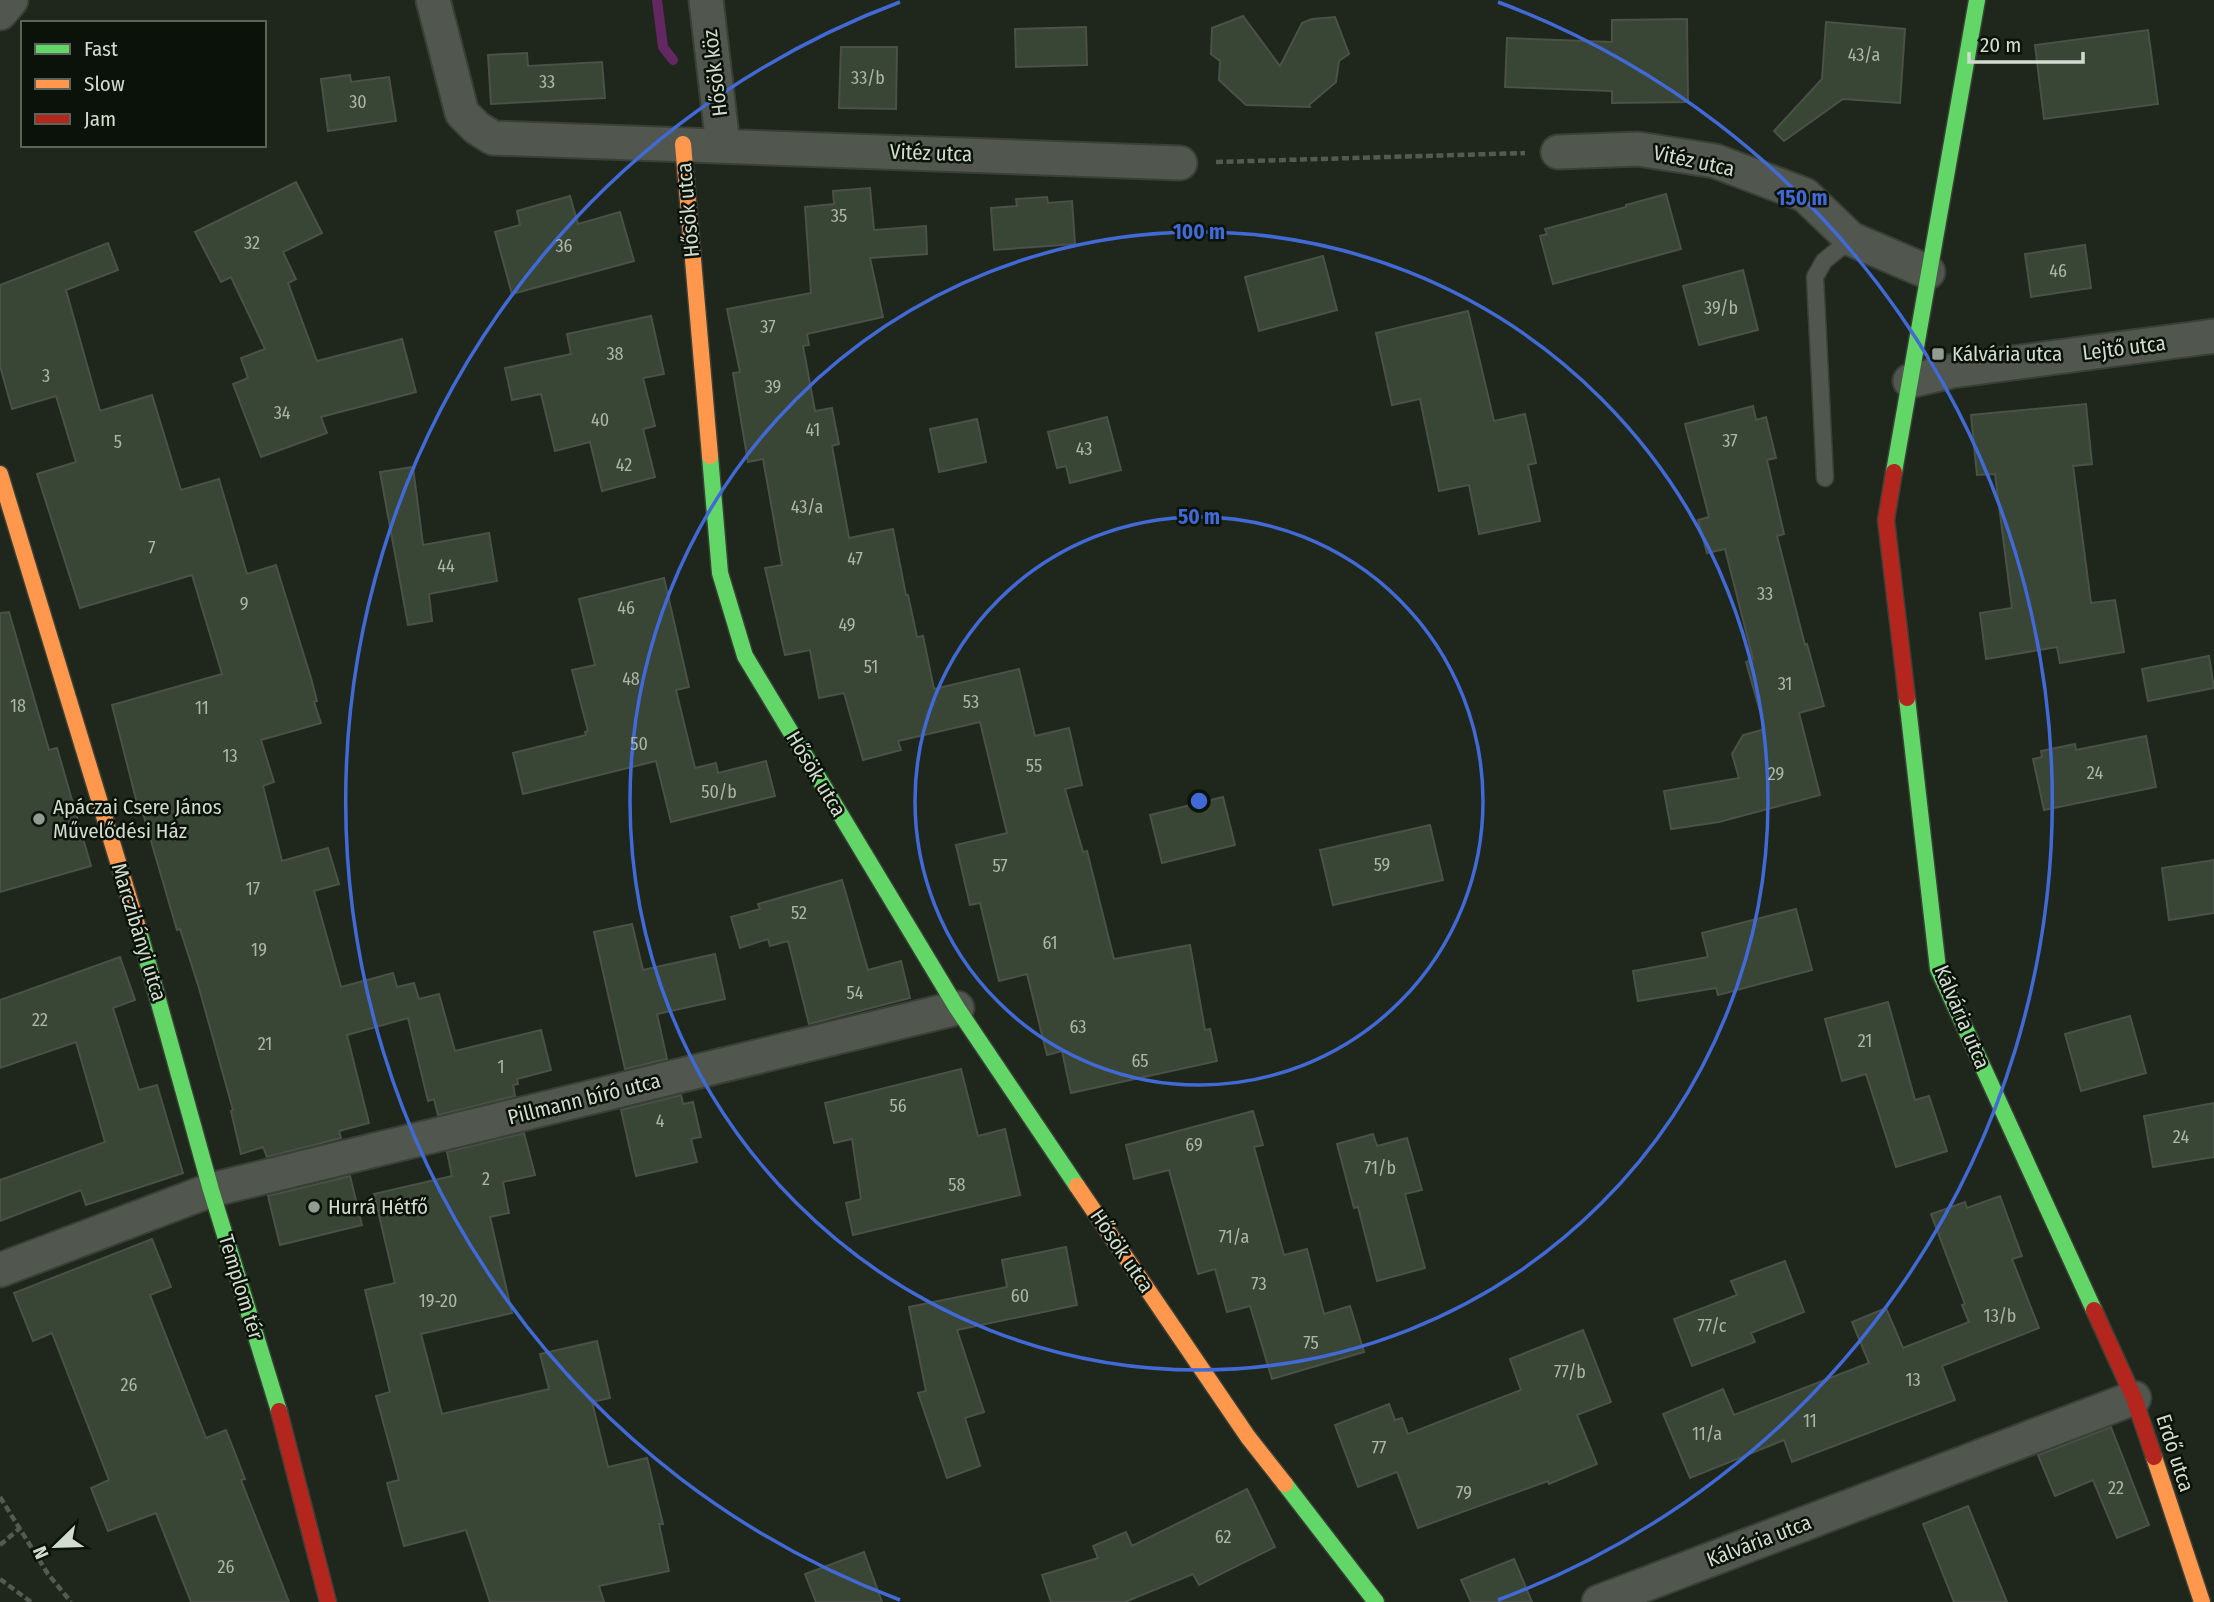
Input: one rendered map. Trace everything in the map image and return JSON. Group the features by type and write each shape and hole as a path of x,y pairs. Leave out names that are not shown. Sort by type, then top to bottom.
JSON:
{"street":[{"path":"0,13 11,0"},
{"name":"Hősök utca","path":"433,0 462,113 477,128 493,138 683,144 720,573 745,656 957,1008 1248,1437 1376,1602"},
{"name":"Hősök köz","path":"706,0 723,145"},
{"name":"Kálvária utca","path":"1599,1602 2134,1398 1938,969 1886,520 1976,0"},
{"name":"Vitéz utca","path":"683,144 1180,163"},
{"name":"Vitéz utca","path":"1558,152 1638,149 1715,161 1805,195 1851,239 1928,272"},
{"name":"Lejtő utca","path":"1910,381 1952,370 2214,337"},
{"name":"Marczibányi utca","path":"0,474 156,988 211,1190"},
{"name":"Pillmann bíró utca","path":"211,1190 957,1008"},
{"path":"0,1270 211,1190"},
{"name":"Templom tér","path":"211,1190 285,1430 328,1602"},
{"name":"Erdő utca","path":"2134,1398 2202,1602"}],"lane":[{"path":"1825,478 1815,277 1825,261 1851,239"}],"path":[{"path":"1180,163 1558,152"},
{"path":"0,1497 48,1574 71,1602"},
{"path":"0,1545 20,1528"},
{"path":"0,1579 31,1602"}],"building":[{"path":"1243,16 1280,66 1302,23 1312,19 1335,17 1349,54 1339,61 1336,82 1309,105 1310,107 1246,105 1219,80 1220,61 1211,54 1212,28"},
{"path":"1687,19 1688,102 1612,103 1612,91 1505,87 1507,38 1612,42 1612,20"},
{"path":"1826,22 1905,29 1900,103 1843,99 1784,141 1774,131 1822,79"},
{"path":"1086,27 1087,65 1016,67 1015,29"},
{"path":"2148,30 2158,104 2044,119 2035,45"},
{"path":"841,47 897,47 896,109 839,108"},
{"path":"527,53 528,66 602,62 605,98 491,104 488,55"},
{"path":"350,75 351,82 389,77 396,121 328,131 321,79"},
{"path":"296,182 322,233 283,252 296,279 288,283 317,361 402,339 416,392 321,417 327,433 261,457 233,384 248,378 241,358 265,349 231,277 221,282 195,232"},
{"path":"870,188 874,230 926,226 927,254 870,258 883,317 807,334 809,345 803,346 815,411 832,408 839,444 832,446 849,538 893,529 906,595 917,637 923,636 934,689 1019,669 1035,736 1069,728 1082,785 1065,789 1083,852 1087,851 1114,959 1190,945 1205,1030 1210,1029 1217,1061 1071,1093 1062,1051 1047,1055 1027,974 999,981 980,903 970,905 956,845 1007,833 980,722 898,741 901,750 863,760 844,693 819,698 810,650 785,655 765,568 782,565 763,459 748,462 733,373 740,372 727,309 811,293 805,207 834,204 833,191"},
{"path":"1666,194 1681,249 1553,284 1540,236 1547,234 1545,229"},
{"path":"570,196 578,224 620,212 634,261 512,294 495,232 520,225 517,211"},
{"path":"1047,197 1048,203 1072,201 1075,244 994,250 991,208 1017,206 1016,199"},
{"path":"108,243 118,270 66,290 100,411 152,395 181,490 219,479 247,574 276,565 311,678 317,701 314,702 321,723 261,740 274,782 263,786 282,861 328,848 339,884 314,891 341,987 393,973 397,987 414,983 419,999 439,994 455,1051 541,1030 551,1070 517,1079 518,1084 513,1085 515,1096 438,1115 434,1099 428,1101 408,1018 347,1035 369,1123 339,1131 341,1138 267,1157 263,1147 241,1154 231,1111 233,1110 199,988 180,929 177,930 142,810 139,811 112,705 222,674 192,575 80,608 37,474 76,462 56,396 12,409 0,366 0,285"},
{"path":"2085,245 2091,288 2031,297 2025,254"},
{"path":"1323,256 1337,310 1259,331 1245,277"},
{"path":"1743,270 1758,330 1699,345 1683,286"},
{"path":"1468,311 1494,421 1525,414 1536,463 1528,465 1540,521 1479,534 1469,485 1439,491 1420,399 1392,405 1376,333"},
{"path":"651,316 664,374 643,378 655,426 643,429 655,477 602,491 590,442 555,451 541,394 512,400 505,368 571,354 567,334"},
{"path":"2086,404 2092,464 2073,466 2091,603 2115,600 2124,652 2060,663 2057,647 1986,659 1980,613 2012,608 1995,474 1977,475 1971,415"},
{"path":"1753,406 1756,420 1766,417 1776,458 1767,460 1784,534 1777,536 1824,706 1799,713 1820,795 1719,822 1671,829 1664,791 1739,778 1732,754 1743,735 1765,729 1746,662 1753,659 1725,549 1707,553 1698,520 1709,517 1685,424"},
{"path":"1107,417 1121,470 1070,483 1066,466 1057,468 1048,432"},
{"path":"977,419 986,462 939,472 930,429"},
{"path":"413,467 423,545 489,533 497,581 429,594 432,621 408,625 380,472"},
{"path":"664,578 689,687 676,690 695,768 716,763 718,773 766,761 775,796 671,822 656,761 523,794 513,753 586,735 585,732 588,731 572,670 595,665 579,599"},
{"name":"Apáczai Csere János Művelődési Ház","path":"9,612 49,750 57,748 91,866 0,892 0,613"},
{"path":"2209,656 2214,688 2148,701 2142,669"},
{"path":"2146,736 2156,787 2044,810 2033,759 2042,757 2041,751 2075,744 2076,750"},
{"path":"1223,797 1235,845 1162,863 1150,815"},
{"path":"1430,825 1443,880 1333,905 1320,850"},
{"path":"2214,860 2214,913 2169,920 2162,868"},
{"path":"842,880 868,970 901,961 910,998 809,1024 788,941 770,946 768,939 740,948 731,917 760,909 758,904"},
{"path":"1796,909 1812,970 1718,995 1716,988 1638,1001 1633,971 1708,957 1702,933"},
{"path":"632,924 643,970 715,954 725,999 657,1014 667,1059 625,1069 594,932"},
{"path":"120,957 135,1000 113,1008 139,1090 157,1085 183,1173 86,1205 81,1190 0,1221 0,1180 105,1142 76,1042 0,1068 0,1000"},
{"path":"1888,1002 1915,1100 1929,1096 1947,1151 1896,1167 1866,1074 1842,1081 1825,1019"},
{"path":"2130,1016 2146,1073 2081,1091 2065,1034"},
{"path":"961,1069 978,1136 1005,1129 1020,1195 853,1235 846,1203 861,1199 852,1139 834,1143 825,1103"},
{"path":"681,1095 683,1104 693,1102 701,1137 691,1139 697,1162 636,1176 621,1110"},
{"path":"2214,1103 2214,1157 2153,1167 2144,1116"},
{"path":"1253,1111 1263,1145 1254,1147 1284,1255 1307,1249 1324,1314 1350,1306 1364,1352 1272,1379 1250,1306 1227,1312 1215,1269 1198,1274 1169,1170 1134,1179 1126,1145"},
{"path":"524,1133 535,1175 503,1182 509,1213 490,1217 512,1313 421,1334 442,1414 549,1389 540,1354 597,1341 610,1398 592,1402 608,1467 647,1458 663,1524 659,1524 669,1571 599,1586 604,1602 490,1602 466,1530 404,1546 387,1483 399,1480 376,1396 390,1392 365,1290 395,1283 374,1194 452,1176 447,1152"},
{"path":"1373,1134 1377,1146 1407,1138 1422,1190 1405,1194 1425,1268 1377,1281 1358,1207 1354,1208 1337,1144"},
{"name":"Hurrá Hétfő","path":"350,1176 362,1225 280,1245 268,1196"},
{"path":"2000,1196 2022,1256 2012,1259 2039,1328 1942,1366 1955,1400 1792,1462 1784,1440 1690,1478 1663,1414 1723,1389 1734,1415 1869,1363 1852,1322 1886,1308 1903,1348 1969,1322 1962,1305 1965,1304 1931,1214 1965,1202 1967,1208"},
{"path":"152,1239 171,1287 150,1295 206,1438 226,1430 245,1479 241,1480 289,1602 191,1602 156,1513 108,1531 91,1488 109,1480 52,1333 33,1341 14,1293"},
{"path":"1066,1247 1077,1305 957,1330 984,1412 965,1418 980,1466 947,1478 918,1393 926,1391 909,1307 1007,1287 1002,1260"},
{"path":"1785,1261 1804,1312 1751,1333 1755,1342 1692,1366 1674,1319 1737,1295 1731,1281"},
{"path":"1583,1330 1611,1402 1577,1415 1597,1464 1549,1484 1548,1481 1418,1528 1397,1472 1358,1487 1335,1425 1389,1404 1395,1420 1402,1418 1408,1434 1521,1390 1510,1359"},
{"path":"2111,1427 2149,1525 2117,1538 2093,1480 2055,1496 2038,1455"},
{"path":"1247,1489 1275,1547 1199,1585 1193,1574 1125,1602 1051,1602 1042,1575 1098,1558 1093,1546 1126,1532 1132,1546"},
{"path":"1968,1506 2007,1602 1954,1602 1923,1524"},
{"path":"864,1552 882,1602 816,1602 805,1574"},
{"path":"1514,1559 1532,1602 1471,1602 1461,1580"}],"waterway":[{"path":"657,0 663,47 673,60"}],"traffic: fast":[{"path":"1894,472 1977,0"},
{"path":"710,456 720,573 745,656 957,1008 1077,1186"},
{"path":"1907,698 1938,969 2094,1310"},
{"path":"139,931 211,1190 279,1411"},
{"path":"1285,1484 1376,1602"}],"traffic: slow":[{"path":"683,144 710,456"},
{"path":"0,474 139,931"},
{"path":"1077,1186 1248,1437 1285,1484"},
{"path":"2154,1457 2202,1602"}],"traffic: jam":[{"path":"1894,472 1886,520 1907,698"},
{"path":"2094,1310 2134,1398 2154,1457"},
{"path":"279,1411 328,1602"}],"place":[{"name":"Kálvária utca","path":"1938,354"},
{"name":"Apáczai Csere János Művelődési Ház","path":"39,819"},
{"name":"Hurrá Hétfő","path":"314,1207"}]}
